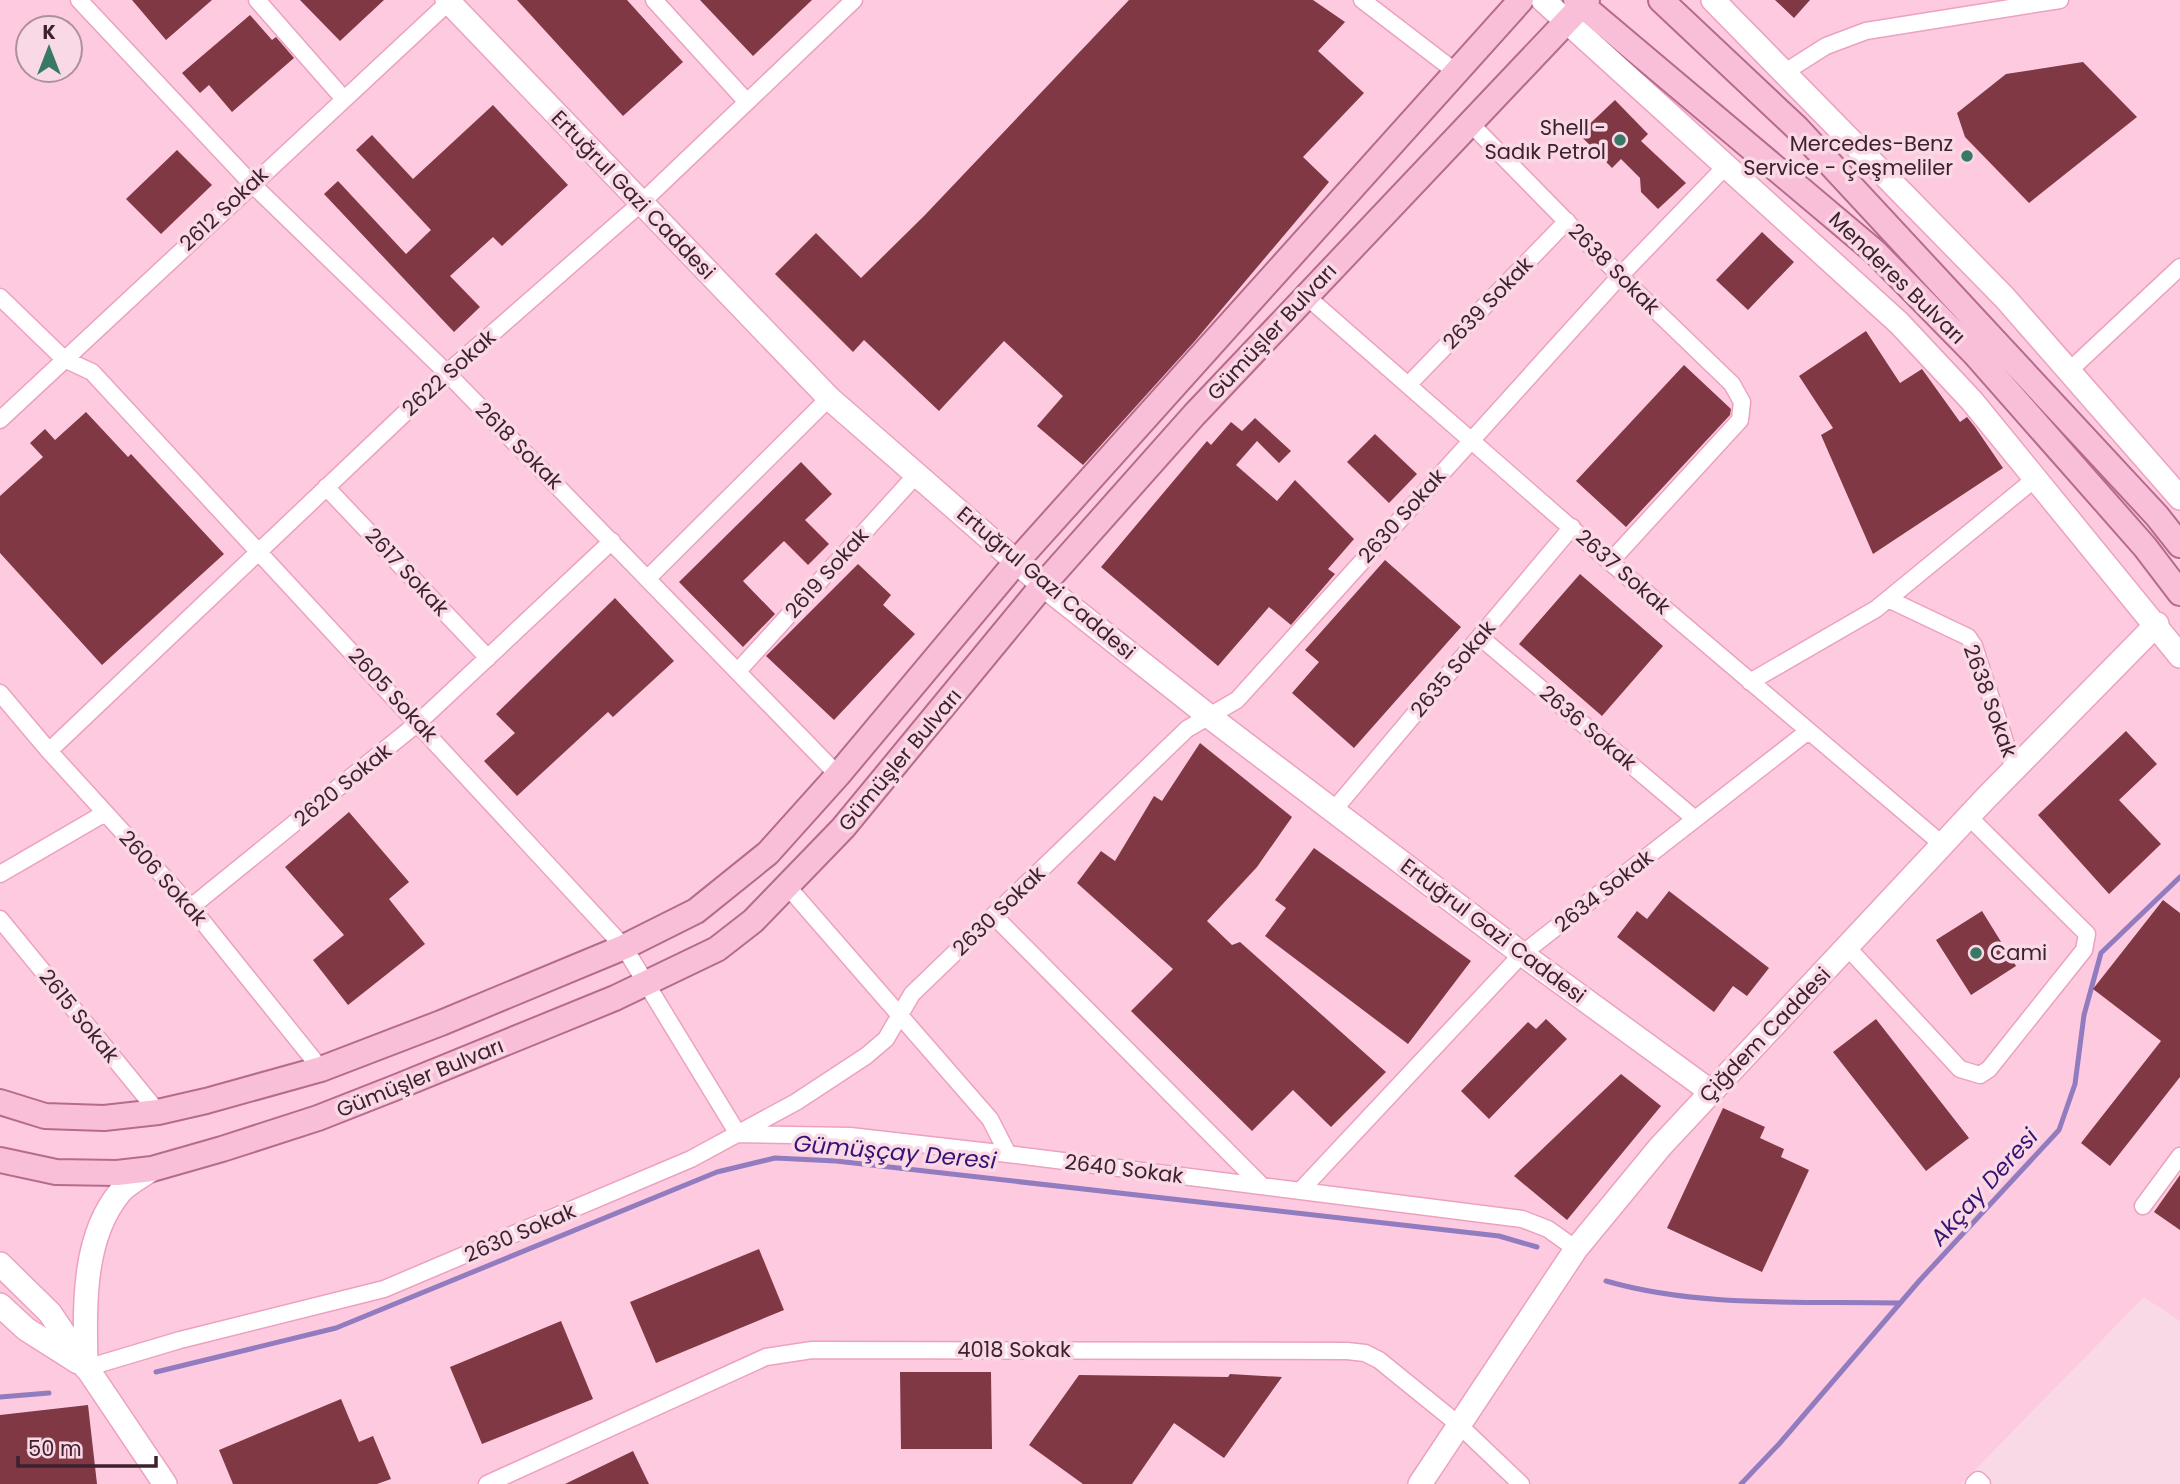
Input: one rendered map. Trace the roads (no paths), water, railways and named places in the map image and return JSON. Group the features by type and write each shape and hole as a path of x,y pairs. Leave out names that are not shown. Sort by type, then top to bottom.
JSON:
{"main road":[{"name":"Gümüşler Bulvarı","path":"0,1102 45,1116 104,1118 158,1112 321,1069 441,1023 624,947 706,902 768,853 838,775 1017,561 1521,0"},
{"path":"1543,0 1579,6 1725,167 1899,323 1972,401 2157,624 2180,656"},
{"name":"Menderes Bulvarı","path":"1661,0 1797,128 2001,345 2158,516 2180,545"},
{"path":"1713,0 2005,298 2180,498"},
{"name":"Ertuğrul Gazi Caddesi","path":"449,1 640,204 830,398 1043,585 1210,718 1522,954 1710,1091"},
{"name":"Gümüşler Bulvarı","path":"0,1160 56,1172 117,1174 152,1169 318,1118 647,984 717,949 753,921 788,887 860,808 1043,585 1194,415 1471,124 1579,6"},
{"name":"Menderes Bulvarı","path":"1579,6 1875,252 1985,364 2145,547 2180,593"},
{"name":"Çiğdem Caddesi","path":"1420,1484 1576,1249 1710,1091 1848,948 2014,769 2157,624"},
{"path":"86,1368 85,1306 94,1248 104,1216 122,1190 152,1169"},
{"path":"0,1264 50,1313 165,1484"},
{"path":"0,1305 26,1329 86,1368"}],"street":[{"name":"2618 Sokak","path":"79,0 251,183 447,373 838,775"},
{"path":"257,0 343,97"},
{"path":"654,0 747,102"},
{"name":"2622 Sokak","path":"49,751 447,373 640,204 854,0"},
{"path":"1362,0 1456,72"},
{"path":"1785,72 1826,46 1866,31 2012,4 2060,0"},
{"name":"2612 Sokak","path":"0,421 251,183 449,1"},
{"name":"2638 Sokak","path":"1471,124 1620,276 1732,384 1742,402 1740,420 1610,562"},
{"name":"2630 Sokak","path":"86,1368 180,1340 384,1289 616,1192 738,1135 796,1102 866,1056 886,1039 901,1018 912,994 1187,729 1237,700 1620,276 1725,167"},
{"name":"2639 Sokak","path":"1409,384 1567,221"},
{"path":"2070,370 2180,267"},
{"name":"2637 Sokak","path":"1306,296 1610,562 1942,845"},
{"name":"2605 Sokak","path":"0,297 64,359 92,372 419,722 624,947 738,1135"},
{"path":"648,578 830,398"},
{"name":"2619 Sokak","path":"738,671 917,474"},
{"path":"1750,682 1888,599 2036,478"},
{"name":"2617 Sokak","path":"326,487 488,658"},
{"name":"2635 Sokak","path":"1333,811 1573,527"},
{"name":"2620 Sokak","path":"191,907 419,722 612,541"},
{"name":"2638 Sokak","path":"1888,599 1968,637 1974,646 2014,769"},
{"name":"2636 Sokak","path":"1480,637 1695,819"},
{"name":"2606 Sokak","path":"0,693 191,907 321,1069"},
{"name":"2634 Sokak","path":"1301,1190 1522,954 1807,732"},
{"path":"0,874 105,813"},
{"path":"1848,948 1960,1069 1980,1075 1989,1069 2084,950 2087,934 1969,817"},
{"path":"788,887 990,1119 1008,1154"},
{"path":"995,916 1262,1186"},
{"name":"2615 Sokak","path":"0,919 158,1112"},
{"name":"2640 Sokak","path":"738,1135 849,1136 1522,1219 1548,1229 1576,1249"},
{"path":"2143,1206 2180,1156"},
{"name":"4018 Sokak","path":"487,1484 766,1357 811,1350 1365,1353 1379,1360 1458,1424 1521,1484"}],"waterway":[{"name":"Akçay Deresi","path":"1741,1484 1779,1444 1920,1280 2059,1130 2075,1084 2084,1015 2101,953 2180,877"},
{"name":"Gümüşçay Deresi","path":"156,1372 336,1328 717,1172 775,1158 836,1161 1499,1236 1537,1247"},
{"name":"Gümüşçay Deresi","path":"1606,1281 1678,1296 1715,1299 1900,1303"},
{"name":"Gümüşçay Deresi","path":"0,1397 49,1393"}],"place":[{"name":"Shell - Sadık Petrol","path":"1620,140"},
{"name":"Mercedes-Benz Service - Çeşmeliler","path":"1967,156"},
{"name":"Cami","path":"1976,953"}]}
